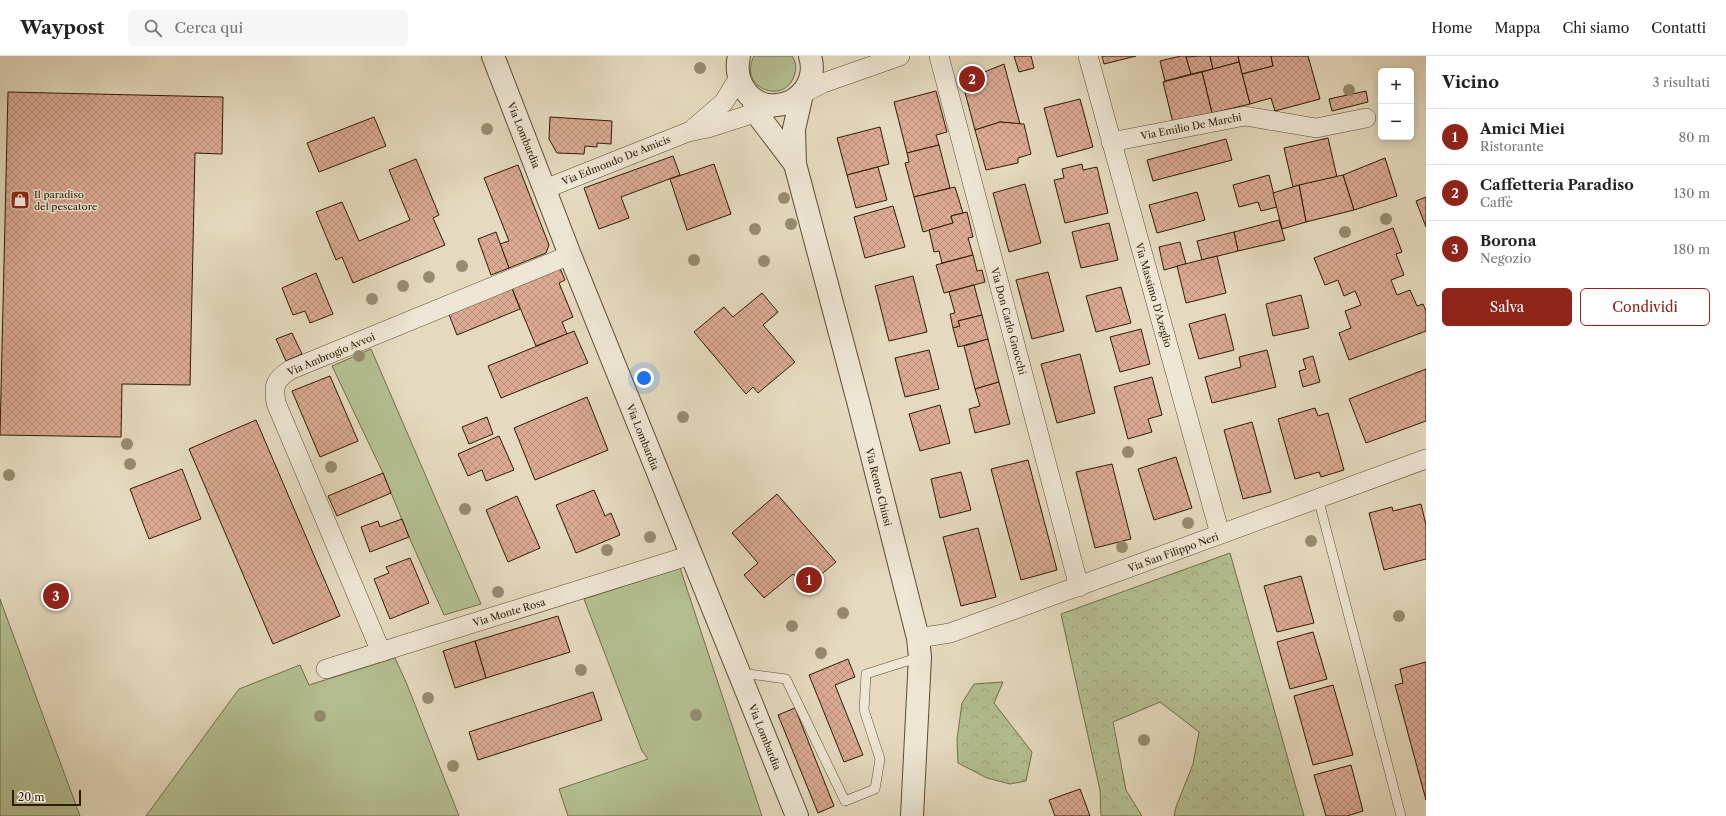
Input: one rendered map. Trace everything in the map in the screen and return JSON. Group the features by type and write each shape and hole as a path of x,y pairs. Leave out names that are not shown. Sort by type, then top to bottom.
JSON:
{"street":[{"name":"Via Lombardia","path":"493,56 570,255 797,816"},
{"path":"738,79 736,66 739,56"},
{"name":"Via Remo Chiusi","path":"810,56 812,71 809,83 802,94 794,129 795,164 858,401 919,648 912,816"},
{"path":"755,106 764,104 777,106 790,102 823,83 900,56"},
{"name":"Via Don Carlo Gnocchi","path":"939,56 1079,587"},
{"name":"Via Massimo D'Azeglio","path":"1088,56 1220,534"},
{"name":"Via Edmondo De Amicis","path":"688,132 724,102 738,79"},
{"name":"Via Remo Chiusi","path":"738,79 795,164"},
{"name":"Via Edmondo De Amicis","path":"545,189 688,132 708,128 755,106"},
{"name":"Via Emilio De Marchi","path":"1111,142 1245,116 1316,128 1366,118"},
{"name":"Via Ambrogio Avvoi","path":"381,652 276,403 274,390 280,377 290,370 570,255"},
{"name":"Via San Filippo Neri","path":"919,648 950,633 1079,587 1426,458"},
{"name":"Via Monte Rosa","path":"326,669 691,554"}],"lane":[{"path":"1318,498 1401,816"},
{"path":"739,672 786,679 845,801 876,789 880,759 864,710 866,674 919,648"}],"green space":[{"path":"754,56 792,56 796,69 790,83 783,89 774,91 765,90 757,85 752,77 751,68"},
{"path":"371,349 481,604 444,615 409,537 383,473 332,366"},
{"path":"1230,553 1304,816 1174,816 1176,807 1193,764 1199,732 1160,702 1113,722 1126,790 1142,816 1101,816 1100,790 1061,614"},
{"path":"680,568 762,816 568,816 559,789 648,759 642,751 584,599"},
{"path":"0,599 80,816 0,816"},
{"path":"395,658 459,816 146,816 239,689 300,665 309,685"},
{"path":"1003,682 994,703 1032,752 1026,781 1010,784 987,778 958,763 957,739 962,703 974,684"}],"building":[{"path":"1014,56 1031,56 1034,68 1019,72"},
{"path":"1102,56 1136,56 1104,64"},
{"path":"1186,56 1191,74 1165,81 1160,61"},
{"path":"1210,56 1213,69 1191,74 1186,57"},
{"path":"1210,56 1238,56 1239,62 1213,69"},
{"path":"1238,56 1271,56 1273,66 1242,74"},
{"path":"1271,56 1308,56 1320,99 1275,111 1271,98 1250,104 1242,74 1273,66"},
{"path":"1239,62 1250,104 1212,113 1202,72"},
{"path":"1004,64 1020,124 1000,122 975,130 962,81"},
{"path":"1202,72 1212,113 1173,123 1163,82"},
{"path":"936,91 947,132 936,135 939,145 907,153 894,102"},
{"path":"1366,91 1368,102 1332,111 1329,99"},
{"path":"8,92 223,97 222,154 195,153 190,385 122,384 121,437 0,435"},
{"path":"1080,99 1093,147 1057,157 1044,108"},
{"path":"374,117 386,146 319,172 307,143"},
{"path":"550,117 612,121 611,144 597,143 597,147 585,146 584,154 557,153 549,139"},
{"path":"1000,122 1024,124 1031,154 1018,158 1018,163 986,170 975,130"},
{"path":"880,127 889,164 847,175 837,138"},
{"path":"1328,138 1337,177 1293,187 1284,148"},
{"path":"1226,139 1232,160 1153,181 1147,160"},
{"path":"939,145 950,188 914,197 905,163 909,162 907,153"},
{"path":"673,156 680,175 621,197 629,218 599,229 584,188"},
{"path":"1385,158 1397,196 1354,210 1343,175"},
{"path":"416,159 439,215 433,218 445,245 353,283 342,257 336,260 316,212 342,202 359,241 410,220 389,170"},
{"path":"714,164 731,214 687,230 670,179"},
{"path":"1082,164 1083,170 1097,167 1108,213 1065,223 1054,180 1064,178 1062,169"},
{"path":"518,165 549,245 546,253 509,268 500,244 509,241 484,178"},
{"path":"878,167 887,200 856,208 847,175"},
{"path":"1269,175 1277,207 1261,211 1258,202 1239,207 1233,185"},
{"path":"1343,175 1354,210 1306,222 1299,185"},
{"path":"1025,184 1041,243 1009,252 993,193"},
{"path":"1299,185 1306,222 1282,229 1273,193"},
{"path":"955,187 963,213 951,216 953,223 923,232 914,197"},
{"path":"1197,192 1205,220 1157,233 1149,205"},
{"path":"1426,197 1426,227 1416,201"},
{"path":"893,206 905,247 865,258 854,217"},
{"path":"967,212 973,237 968,238 973,255 942,263 939,251 934,252 929,230 953,223 951,216"},
{"path":"1279,220 1285,240 1238,251 1234,232"},
{"path":"1109,223 1118,260 1081,268 1072,232"},
{"path":"1393,228 1402,252 1396,254 1404,275 1391,280 1397,295 1410,290 1417,306 1423,304 1426,311 1426,331 1349,360 1339,333 1351,328 1345,311 1361,305 1355,291 1344,296 1338,280 1325,285 1314,258"},
{"path":"496,232 509,268 491,275 478,239"},
{"path":"1234,232 1238,251 1202,260 1197,241"},
{"path":"1180,242 1186,264 1164,270 1159,247"},
{"path":"973,255 977,271 982,270 985,282 944,293 936,265"},
{"path":"1217,256 1226,293 1186,303 1177,266"},
{"path":"559,266 565,280 559,283 573,317 562,322 567,334 536,346 511,286"},
{"path":"1048,272 1064,331 1032,339 1016,280"},
{"path":"316,273 333,314 310,323 305,311 293,315 282,288"},
{"path":"913,276 927,332 889,341 875,286"},
{"path":"974,285 982,315 958,321 960,326 953,328 950,314 955,313 949,292"},
{"path":"511,286 520,309 457,335 448,312"},
{"path":"1121,287 1131,323 1096,332 1086,296"},
{"path":"762,293 778,312 763,325 795,362 758,393 753,387 746,394 694,332 724,307 733,317"},
{"path":"1301,295 1309,328 1273,336 1266,304"},
{"path":"1225,314 1234,350 1199,359 1189,324"},
{"path":"982,315 988,339 958,347 953,328 960,326 958,321"},
{"path":"1141,329 1150,364 1120,372 1110,337"},
{"path":"574,331 588,363 501,398 488,366"},
{"path":"292,333 302,354 286,361 276,339"},
{"path":"988,339 999,382 975,389 964,346"},
{"path":"929,350 939,389 905,397 895,358"},
{"path":"1267,350 1276,387 1212,403 1205,377 1241,367 1239,357"},
{"path":"1080,354 1095,413 1057,423 1041,364"},
{"path":"1313,356 1320,382 1303,387 1299,371 1306,369 1303,359"},
{"path":"1426,369 1426,421 1366,443 1349,399"},
{"path":"330,376 358,441 320,457 292,391"},
{"path":"1152,377 1162,415 1148,419 1152,432 1128,439 1114,387"},
{"path":"999,382 1010,424 975,433 969,409 980,406 975,389"},
{"path":"587,397 608,450 535,480 514,428"},
{"path":"940,405 950,443 920,451 909,414"},
{"path":"1315,408 1318,416 1328,413 1344,470 1321,477 1319,472 1295,479 1278,419"},
{"path":"487,417 493,434 469,444 462,427"},
{"path":"256,420 340,616 273,644 189,449"},
{"path":"1252,422 1271,492 1243,499 1224,430"},
{"path":"499,436 514,470 486,481 482,470 468,476 458,454"},
{"path":"1176,457 1192,508 1154,520 1138,469"},
{"path":"1028,460 1057,570 1021,580 991,469"},
{"path":"1112,464 1131,539 1095,548 1076,472"},
{"path":"182,469 201,519 149,539 130,489"},
{"path":"961,472 971,510 940,518 931,479"},
{"path":"383,473 391,493 337,516 328,496"},
{"path":"594,490 605,516 611,513 620,535 576,553 556,505"},
{"path":"777,494 836,562 805,588 793,574 764,598 744,575 758,563 732,533"},
{"path":"517,496 540,548 508,562 486,510"},
{"path":"1421,504 1426,525 1426,559 1384,570 1369,513 1392,507 1393,511"},
{"path":"402,519 409,537 370,552 361,527 378,521 380,527"},
{"path":"978,528 996,597 961,606 943,537"},
{"path":"410,558 429,603 390,619 374,579 389,573 386,567"},
{"path":"1301,576 1314,623 1277,632 1264,586"},
{"path":"558,616 570,652 486,678 475,641"},
{"path":"1313,632 1327,679 1290,689 1277,642"},
{"path":"475,641 486,678 455,688 443,651"},
{"path":"848,659 855,677 835,685 863,755 844,762 809,675"},
{"path":"1426,662 1426,800 1395,685 1403,683 1400,669"},
{"path":"1333,685 1353,755 1313,765 1294,696"},
{"path":"593,692 602,720 478,760 469,732"},
{"path":"795,708 834,806 818,813 778,715"},
{"path":"1351,765 1363,811 1347,816 1326,816 1314,775"},
{"path":"1080,789 1090,816 1055,816 1049,800"}],"place":[{"name":"Caffetteria Paradiso","path":"972,79"},
{"name":"Il paradiso del pescatore","path":"20,200"},
{"name":"Amici Miei","path":"809,580"},
{"name":"Borona","path":"56,596"}]}
